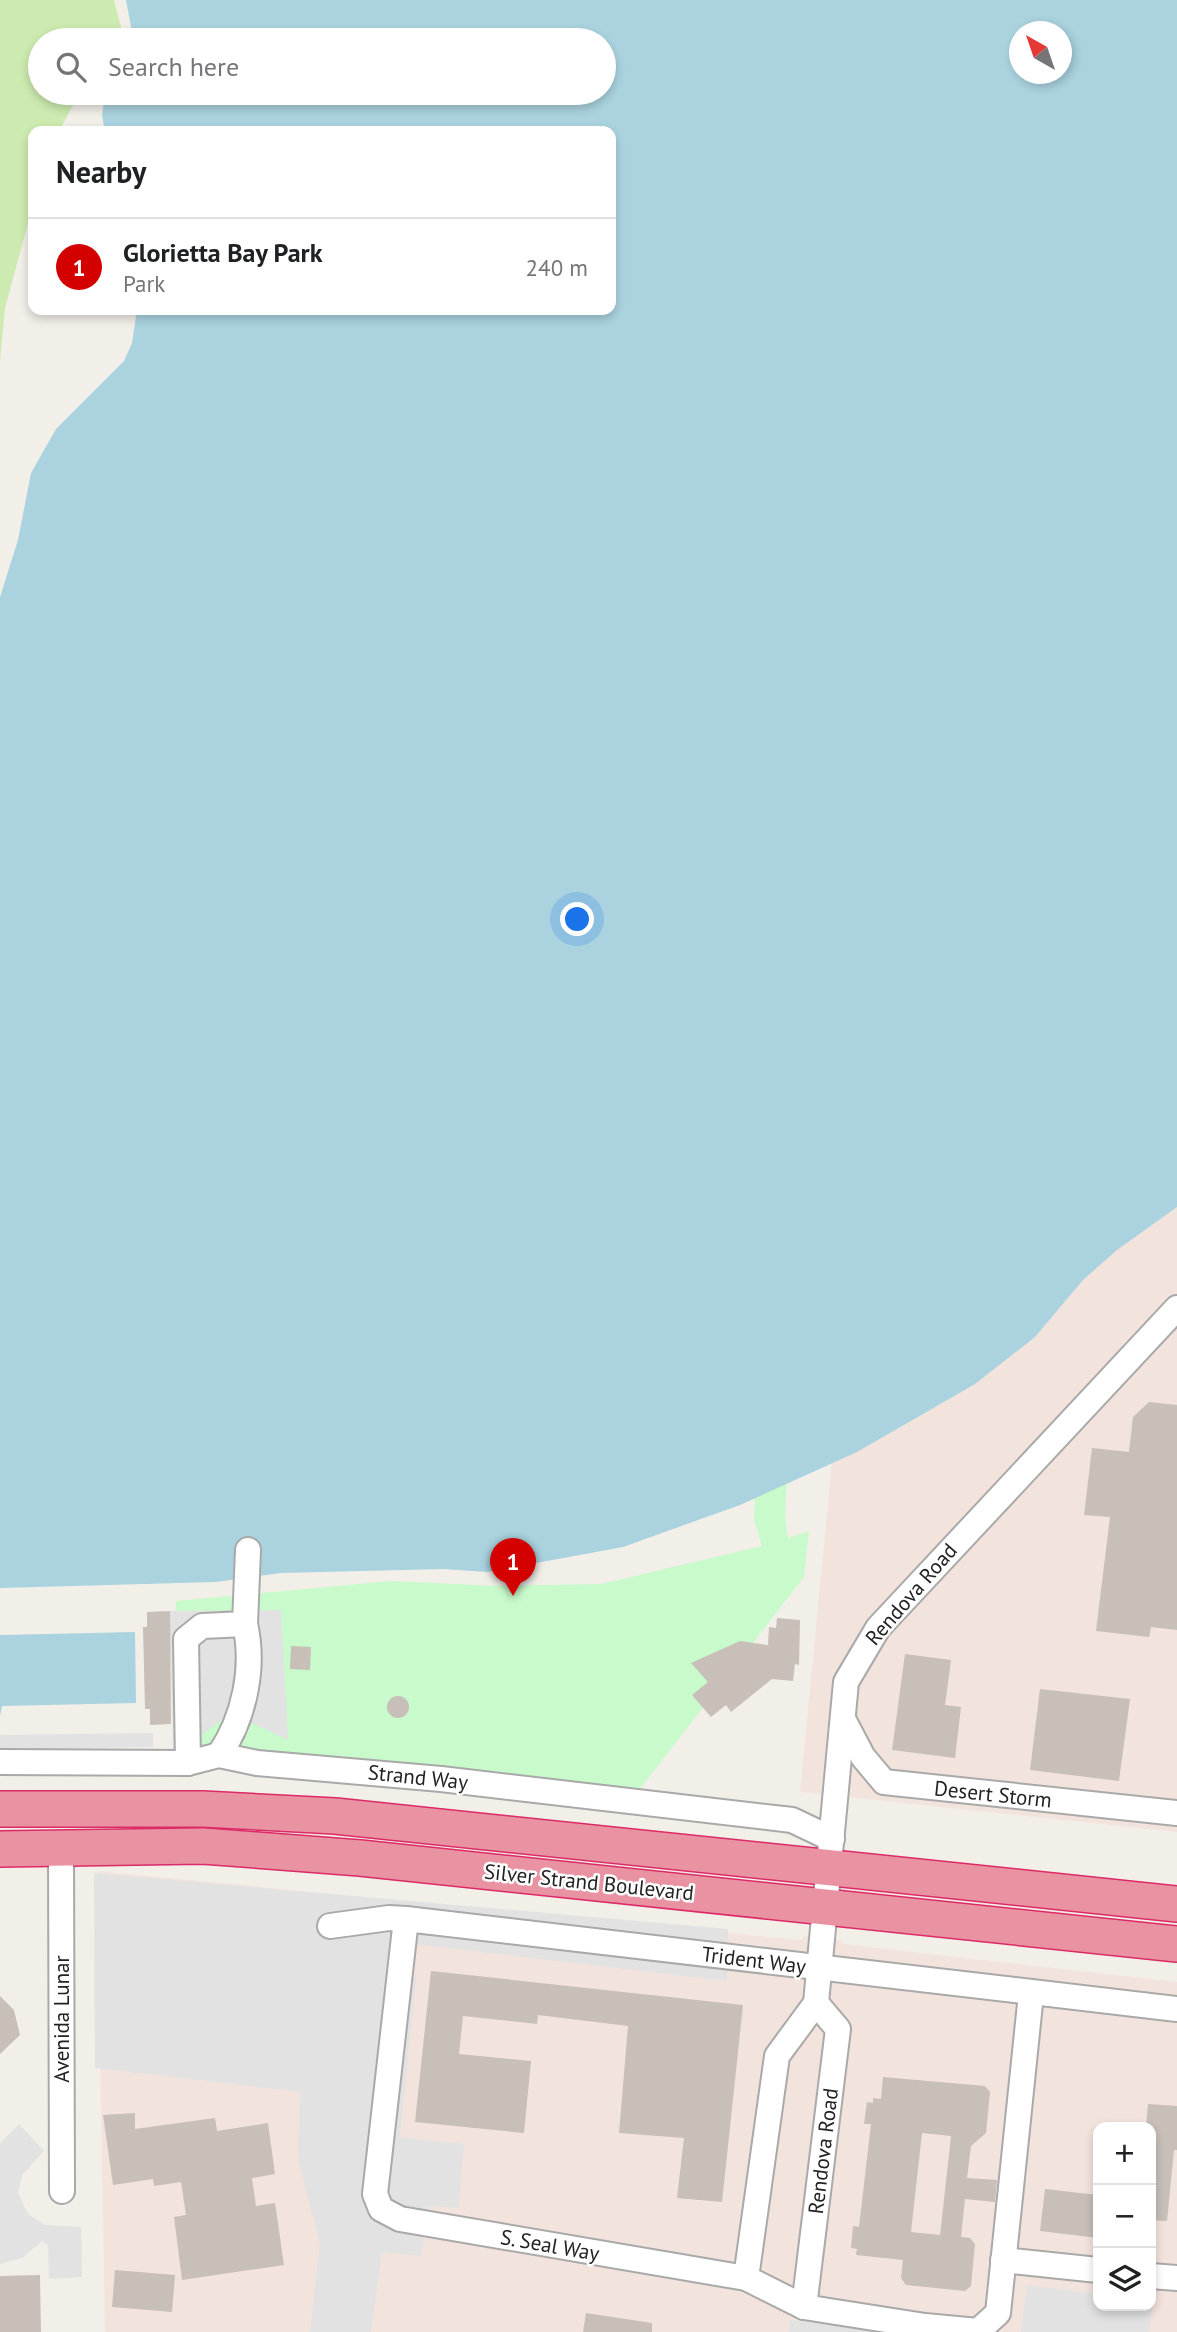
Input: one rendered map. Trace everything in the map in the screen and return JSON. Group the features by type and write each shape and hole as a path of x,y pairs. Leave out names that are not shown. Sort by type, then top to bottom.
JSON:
{"highway":[{"name":"Silver Strand Boulevard","path":"0,1809 203,1809 831,1852 1177,1904"},
{"name":"Silver Strand Boulevard","path":"0,1849 203,1846 334,1856 1177,1944"}],"street":[{"name":"Rendova Road","path":"746,2278 777,2056 816,2003 846,1682 878,1628 1110,1376 1177,1308"},
{"path":"219,1755 235,1732 244,1698 248,1637 244,1624 248,1550"},
{"path":"188,1763 186,1639 202,1626 244,1624"},
{"name":"Desert Storm","path":"843,1719 863,1757 884,1783 1177,1813"},
{"name":"Strand Way","path":"0,1762 188,1763 219,1755 257,1763 441,1779 792,1819 831,1852"},
{"name":"Avenida Lunar","path":"61,1848 62,2190"},
{"name":"Trident Way","path":"331,1926 389,1918 406,1919 1031,1994 1177,2008"},
{"name":"S. Seal Way","path":"406,1919 375,2194 382,2209 400,2219 746,2278 804,2307 925,2326 978,2331 998,2313 1003,2260"},
{"path":"1031,1994 1003,2260 1093,2269"},
{"name":"Rendova Road","path":"804,2307 838,2029 816,2003"},
{"path":"1156,2276 1177,2278"}],"shaded area":[{"path":"974,0 1177,0 1177,1832 800,1792"},
{"path":"281,1610 288,1740 231,1713 196,1739 173,1749 169,1611"},
{"path":"153,1733 153,1747 0,1750 0,1735"},
{"path":"97,1871 801,1940 805,1936 841,1940 843,1944 1177,1982 1177,2332 105,2332"},
{"path":"94,1873 728,1929 727,1981 405,1943 397,1973 416,1979 400,2137 464,2144 459,2208 429,2206 421,2256 382,2252 371,2332 310,2332 320,2244 298,2159 300,2092 95,2068"},
{"path":"19,2124 44,2151 22,2175 18,2193 28,2214 45,2225 81,2227 82,2277 49,2279 48,2245 42,2241 22,2258 0,2264 0,2144"},
{"path":"1027,2285 1093,2293 1093,2311 1152,2311 1149,2332 1021,2332"},
{"path":"790,2320 888,2332 789,2332"}],"green space":[{"path":"0,0 114,0 121,28 28,28 28,105 73,105 62,126 28,126 28,223 5,308 0,361"},
{"path":"760,1397 791,1399 785,1516 788,1538 809,1531 804,1577 636,1794 175,1753 176,1601 390,1581 498,1586 601,1584 762,1546 754,1520"}],"water":[{"path":"126,0 1177,0 1177,1207 1117,1250 1083,1280 1035,1337 975,1384 857,1452 740,1505 623,1547 487,1572 443,1569 281,1573 216,1582 0,1588 0,597 18,540 31,473 56,429 124,361 132,343 136,315 616,315 616,126 104,126 103,105 616,105 616,28 131,28"},
{"path":"135,1632 136,1703 2,1706 0,1716 0,1635"}],"building":[{"path":"1149,1402 1177,1405 1177,1630 1151,1627 1149,1637 1096,1631 1110,1517 1084,1515 1092,1448 1129,1452 1133,1417"},
{"path":"170,1611 171,1724 150,1725 150,1709 145,1709 143,1627 147,1627 147,1612"},
{"path":"777,1618 800,1620 799,1665 795,1664 793,1681 772,1679 731,1712 726,1705 711,1717 692,1695 708,1682 691,1663 740,1641 768,1645 769,1627 776,1628"},
{"path":"291,1646 311,1647 310,1670 290,1669"},
{"path":"905,1654 951,1660 945,1705 961,1707 955,1758 892,1750"},
{"path":"1040,1689 1130,1699 1119,1781 1030,1770"},
{"path":"398,1696 408,1703 409,1707 402,1717 398,1718 388,1711 387,1707 394,1697"},
{"path":"431,1971 743,2005 722,2202 677,2198 684,2138 619,2133 628,2026 538,2015 537,2024 463,2016 459,2054 531,2061 524,2133 415,2122"},
{"path":"0,1996 14,2010 20,2035 0,2054"},
{"path":"883,2077 985,2086 990,2092 986,2133 971,2146 967,2178 997,2180 995,2202 965,2199 961,2237 970,2238 975,2244 971,2286 965,2291 906,2285 901,2278 903,2260 856,2255 857,2249 851,2248 853,2226 859,2227 871,2124 864,2124 867,2102 873,2103 873,2098 881,2099","holes":["922,2133 951,2136 940,2235 911,2232"]},
{"path":"1148,2104 1177,2106 1177,2150 1174,2150 1167,2221 1156,2220 1156,2122 1146,2122"},
{"path":"135,2113 135,2129 215,2118 217,2131 268,2123 275,2174 252,2178 256,2206 275,2203 284,2265 182,2280 174,2217 186,2215 181,2182 154,2186 153,2179 113,2185 103,2115"},
{"path":"1045,2189 1093,2194 1093,2237 1040,2231"},
{"path":"115,2270 175,2275 172,2312 112,2307"},
{"path":"40,2275 41,2332 0,2332 0,2276"},
{"path":"586,2313 652,2323 652,2332 583,2332"}],"place":[{"name":"Glorietta Bay Park","path":"513,1596"}]}
